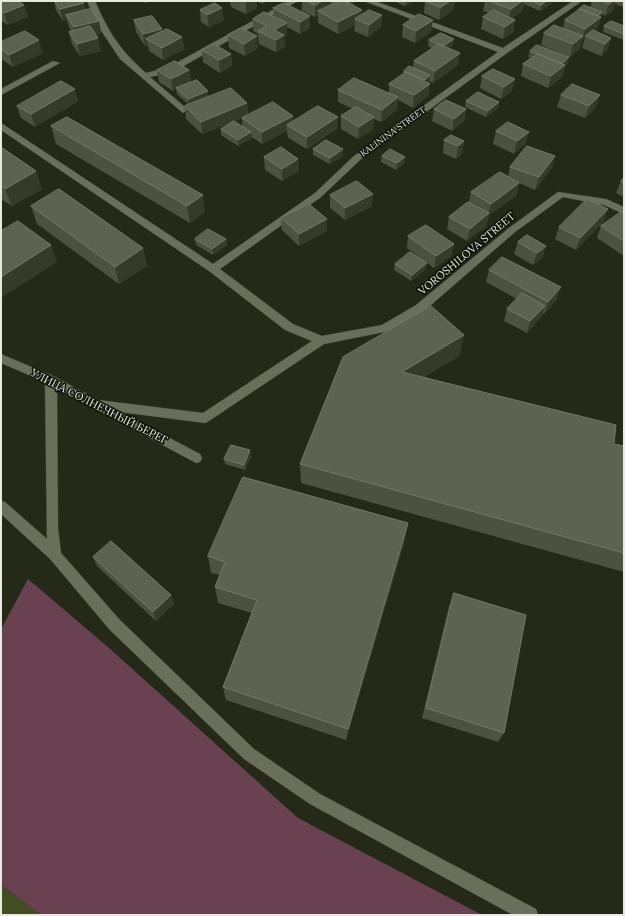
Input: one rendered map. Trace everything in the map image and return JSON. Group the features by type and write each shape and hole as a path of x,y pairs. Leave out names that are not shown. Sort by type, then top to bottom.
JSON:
{"street":[{"path":"91,1 102,26 123,57 183,110"},
{"path":"144,76 170,70 294,1"},
{"path":"368,1 504,51"},
{"name":"KALININA STREET","path":"213,269 318,195 356,158 504,51 578,1"},
{"path":"1,92 56,63"},
{"path":"1,126 213,269 289,327 321,340"},
{"name":"VOROSHILOVA STREET","path":"321,340 385,328 420,308 512,230 561,194 606,202 624,211"},
{"path":"94,404 205,418 321,340"},
{"name":"УЛИЦА СОЛНЕЧНЫЙ БЕРЕГ","path":"1,358 51,380 196,458"},
{"path":"51,380 52,528 54,555"},
{"path":"1,506 54,555 115,625 249,754 315,799 530,915"}],"shaded area":[{"path":"28,579 108,647 298,818 482,915 41,915 1,885 1,629"},
{"path":"1,885 41,915 1,915"}],"building":[{"path":"1,1 18,1 24,5 4,13 1,11"},
{"path":"55,1 83,1 84,3 60,9"},
{"path":"307,1 322,1 315,5"},
{"path":"340,1 345,1 362,10 338,22 318,11"},
{"path":"425,1 450,1 441,7"},
{"path":"490,1 522,1 511,9"},
{"path":"533,1 547,1 541,5"},
{"path":"602,1 613,1 609,4"},
{"path":"215,3 222,8 207,15 200,10"},
{"path":"284,3 310,16 300,22 273,8"},
{"path":"584,5 602,12 598,16 580,9 578,10"},
{"path":"90,9 99,21 74,27 66,15"},
{"path":"580,9 601,17 585,29 565,20"},
{"path":"369,10 382,15 369,25 355,19"},
{"path":"494,10 515,20 505,27 483,17"},
{"path":"264,12 287,23 274,30 284,35 276,40 258,31 267,26 253,19"},
{"path":"419,14 433,20 416,31 403,25"},
{"path":"152,16 162,29 143,34 134,20"},
{"path":"611,21 624,26 624,34 604,26"},
{"path":"554,25 583,36 573,44 544,33"},
{"path":"90,26 98,38 77,44 69,32"},
{"path":"241,28 257,36 244,44 228,35"},
{"path":"167,29 182,37 162,48 146,39"},
{"path":"593,30 611,38 605,44 586,36"},
{"path":"25,31 39,40 9,55 1,49 1,42"},
{"path":"441,33 454,39 443,46 429,40"},
{"path":"214,44 231,54 219,60 202,50"},
{"path":"439,44 460,53 435,71 414,61"},
{"path":"537,45 569,57 562,64 530,51"},
{"path":"538,54 565,65 551,76 523,64"},
{"path":"175,61 189,70 171,79 157,70"},
{"path":"409,66 430,75 425,80 404,71"},
{"path":"493,69 515,79 504,87 482,76"},
{"path":"406,72 430,84 414,95 389,84"},
{"path":"354,78 398,97 382,110 338,90"},
{"path":"197,80 208,91 188,99 176,88"},
{"path":"61,81 75,89 31,114 17,106"},
{"path":"572,84 600,95 589,106 561,95"},
{"path":"231,88 247,103 201,122 185,106"},
{"path":"478,92 499,102 488,111 466,101"},
{"path":"446,100 466,109 454,119 434,109"},
{"path":"273,102 293,116 262,132 242,118"},
{"path":"318,106 338,117 307,137 287,125"},
{"path":"356,107 374,117 359,127 341,116"},
{"path":"67,117 203,195 187,206 51,126"},
{"path":"234,121 251,132 238,140 221,129"},
{"path":"508,122 529,132 517,141 496,131"},
{"path":"451,135 464,141 458,146 444,140"},
{"path":"326,140 343,149 330,158 313,149"},
{"path":"527,146 555,156 539,177 510,167"},
{"path":"1,147 36,171 5,189 1,186"},
{"path":"281,147 298,159 282,169 264,157"},
{"path":"390,149 405,157 397,163 382,156"},
{"path":"500,172 519,183 491,204 471,192"},
{"path":"357,181 373,194 345,208 330,195"},
{"path":"59,189 143,248 115,267 31,206"},
{"path":"587,199 608,209 580,238 559,227"},
{"path":"468,202 489,213 470,229 449,217"},
{"path":"309,204 327,219 299,234 281,218"},
{"path":"621,212 624,214 624,241 601,226"},
{"path":"18,221 51,245 1,277 1,231"},
{"path":"426,225 454,244 436,256 408,236"},
{"path":"208,229 226,239 212,249 195,239"},
{"path":"527,235 546,246 537,253 518,242"},
{"path":"410,252 427,263 412,275 395,264"},
{"path":"502,257 561,287 548,302 489,270"},
{"path":"522,293 545,306 530,321 507,309"},
{"path":"431,306 464,335 402,372 616,425 614,444 624,446 624,553 300,464 343,357"},
{"path":"231,445 250,450 244,465 224,459"},
{"path":"243,477 408,523 348,729 223,687 257,600 215,587 225,562 208,556"},
{"path":"111,541 171,595 153,612 93,557"},
{"path":"454,593 526,615 504,733 426,708"}]}
